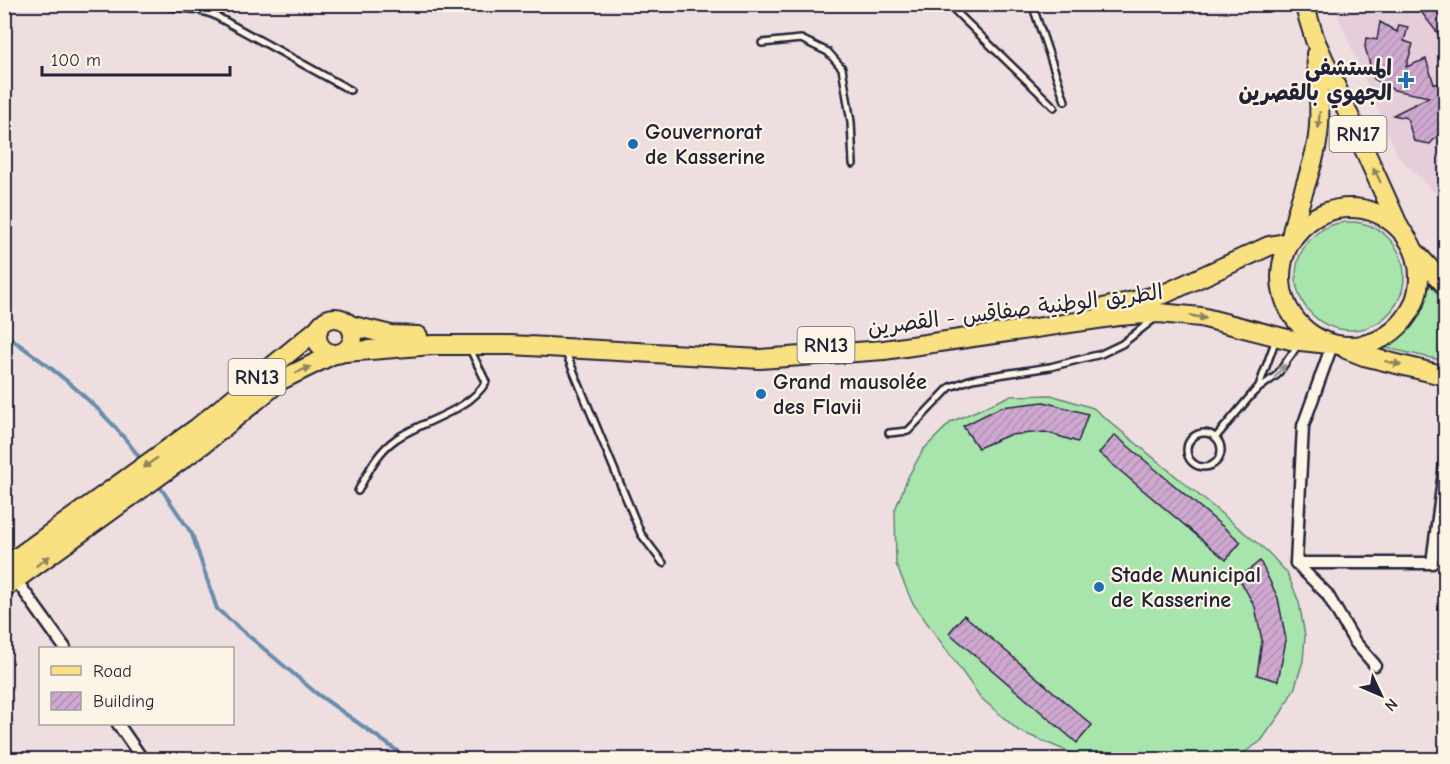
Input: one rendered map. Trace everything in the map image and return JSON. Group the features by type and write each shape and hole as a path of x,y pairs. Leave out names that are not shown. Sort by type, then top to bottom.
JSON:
{"main road":[{"name":"RN17","path":"1304,4 1315,40 1400,229"},
{"name":"RN17","path":"1290,240 1294,219 1317,144 1320,105 1315,40"},
{"path":"1446,286 1416,253 1400,229 1374,212 1343,208 1323,212 1305,223 1290,240 1282,261 1280,282 1285,301 1295,319 1311,334 1364,356 1446,376"},
{"name":"الطريق الوطنية صفاقس - القصرين","path":"350,325 391,335 601,343 762,347 858,343 1112,306 1164,294 1269,246 1290,240"},
{"path":"1334,345 1365,345 1387,336 1404,320 1416,300 1419,276 1416,253"},
{"name":"الطريق الوطنية صفاقس - القصرين","path":"8,579 202,435 281,380 339,353 468,345 760,358 831,355 1159,313 1201,317 1276,337 1334,345"},
{"name":"RN13","path":"319,328 333,318 350,325"},
{"path":"319,328 319,345 339,353 352,342 350,325"},
{"name":"الطريق الوطنية صفاقس - القصرين","path":"202,435 319,328"}],"street":[{"path":"1334,345 1303,426 1296,563 1327,594 1355,642 1375,665"},
{"path":"1296,563 1432,563 1441,525 1446,458"},
{"path":"8,579 64,647"},
{"path":"119,725 143,759"}],"lane":[{"path":"147,4 199,10 214,15 350,90"},
{"path":"948,4 1054,107"},
{"path":"1032,4 1065,101"},
{"path":"762,43 801,39 828,52 842,68 852,122 853,164"},
{"path":"889,433 908,431 950,387 972,379 1050,366 1101,354 1143,330 1159,313"},
{"path":"1216,437 1253,393 1263,377 1276,337"},
{"path":"1253,393 1277,375 1300,342"},
{"path":"358,492 376,458 395,439 444,415 481,391 486,382 468,345"},
{"path":"564,349 641,534 663,563"},
{"path":"1200,433 1216,437 1221,452 1216,462 1206,467 1194,465 1186,449 1191,438 1200,433"}],"shaded area":[{"name":"المستشفى الجهوي بالقصرين","path":"1333,5 1445,5 1445,202 1398,156"}],"green space":[{"path":"1350,222 1371,226 1388,238 1400,255 1404,276 1400,297 1388,314 1371,326 1350,330 1329,326 1312,314 1300,297 1296,276 1300,255 1312,238 1329,226"},
{"path":"1430,284 1445,303 1445,361 1382,347 1414,322 1423,306"},
{"name":"Stade Municipal de Kasserine","path":"1051,395 1093,408 1268,552 1287,573 1299,602 1305,636 1303,661 1295,687 1281,713 1261,741 1235,759 1086,759 1019,731 981,698 912,602 896,564 895,510 908,477 923,450 951,422 1010,396"}],"building":[{"path":"1415,4 1446,4 1446,44"},
{"path":"1380,22 1397,32 1399,25 1408,27 1404,41 1413,44 1406,67 1426,59 1434,84 1446,83 1446,126 1430,144 1414,141 1407,118 1393,115 1429,97 1394,90 1374,79 1365,47 1366,38 1377,40"},
{"path":"1044,402 1088,414 1078,442 1045,432 1009,435 978,448 963,426 1001,407"},
{"path":"1115,435 1241,542 1226,560 1099,453"},
{"path":"1260,561 1278,598 1286,640 1278,681 1257,675 1262,640 1255,607 1239,578"},
{"path":"964,615 1092,725 1077,743 949,633"}],"waterway":[{"path":"4,334 96,407 113,424 142,461"},
{"path":"158,484 192,534 217,609 316,693 410,760"}],"place":[{"name":"المستشفى الجهوي بالقصرين","path":"1406,80"},
{"name":"Gouvernorat de Kasserine","path":"633,144"},
{"name":"Grand mausolée des Flavii","path":"761,394"},
{"name":"Stade Municipal de Kasserine","path":"1099,587"}]}
